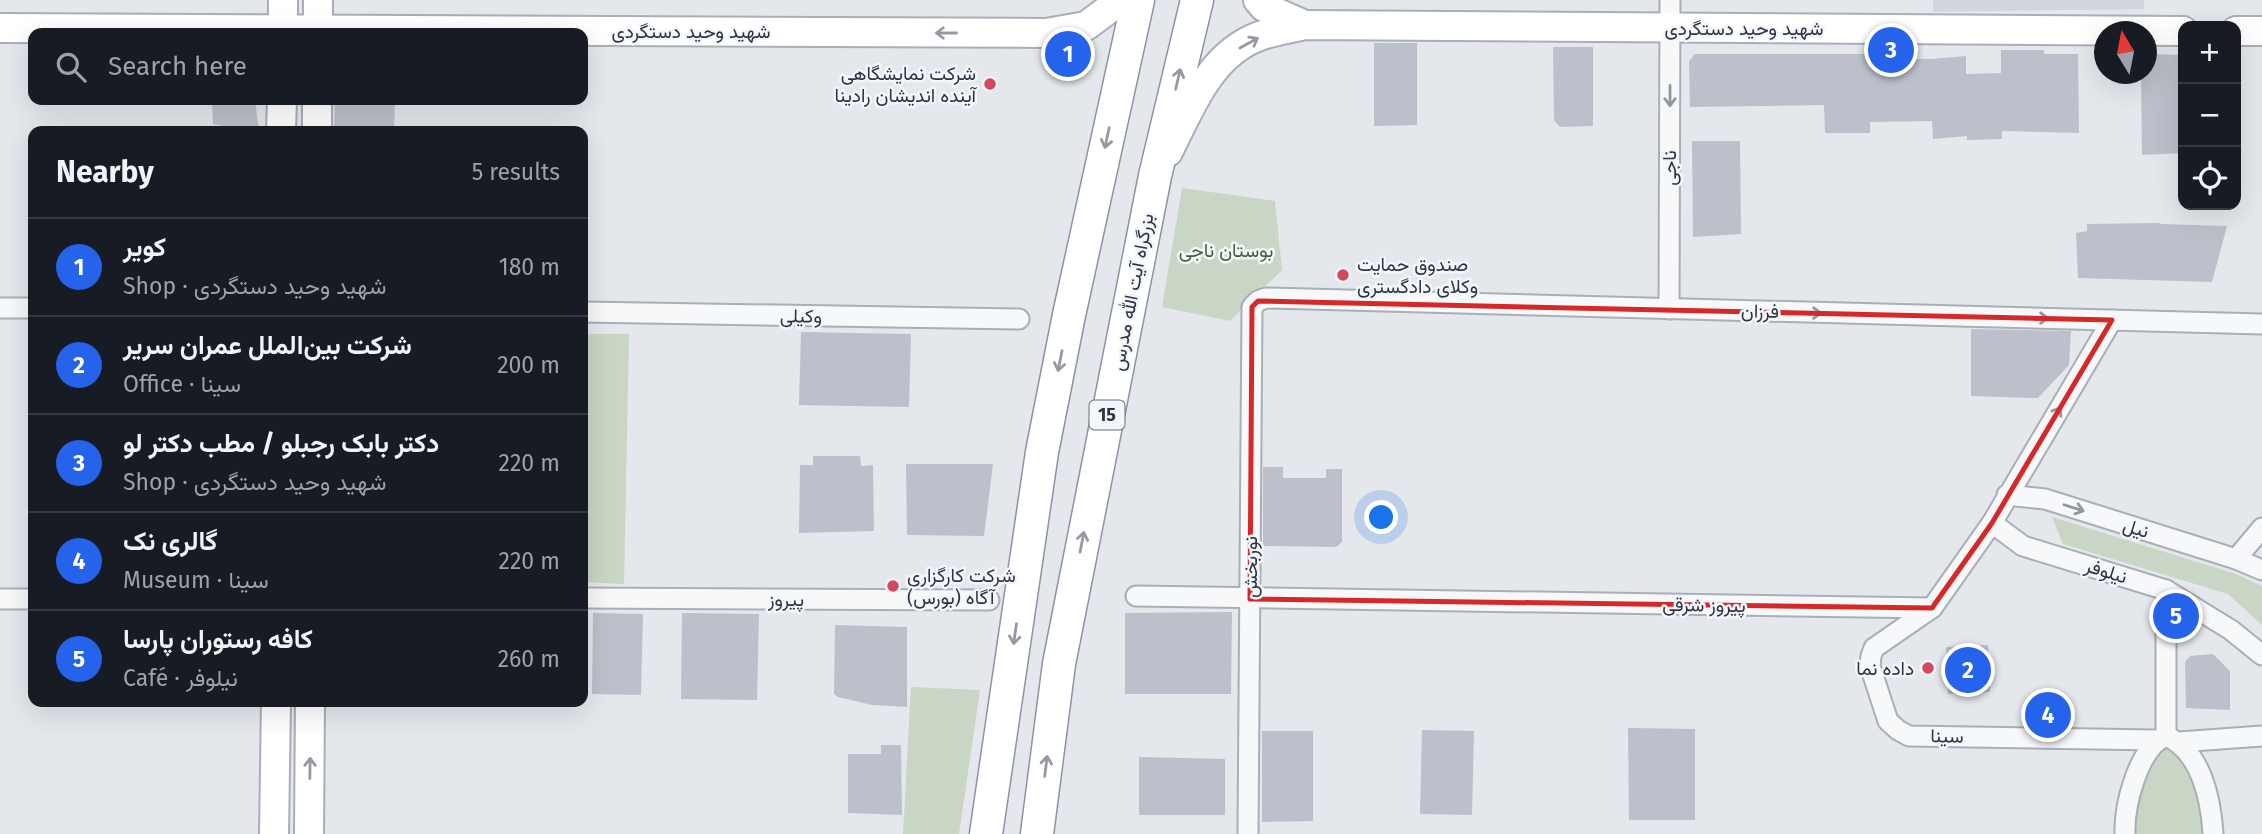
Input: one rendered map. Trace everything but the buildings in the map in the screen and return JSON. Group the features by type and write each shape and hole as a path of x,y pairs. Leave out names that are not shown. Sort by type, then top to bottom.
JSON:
{"highway":[{"path":"986,834 1042,452 1069,314 1138,0"},
{"name":"بزرگراه آیت الله مدرس","path":"1037,834 1059,664 1155,176 1197,0"}],"main road":[{"path":"283,0 283,28"},
{"path":"318,0 318,28"},
{"name":"شهید وحید دستگردی","path":"588,32 1046,33 1086,26 1121,0"},
{"name":"شهید وحید دستگردی","path":"1258,0 1264,7 1305,25"},
{"name":"شهید وحید دستگردی","path":"1155,176 1208,78 1225,57 1256,37 1305,25 1670,14 2178,31"},
{"name":"شهید وحید دستگردی","path":"0,28 28,28"},
{"path":"2241,31 2262,31"},
{"path":"281,126 282,105"},
{"path":"317,105 317,126"},
{"path":"274,834 276,715 310,715 309,834"}],"street":[{"name":"ناجی","path":"1669,309 1670,14"},
{"name":"فرزان","path":"1258,301 1266,298 2262,324"},
{"name":"نوربخش","path":"1248,834 1252,307 1258,301"},
{"path":"0,308 28,308"},
{"name":"وكيلی","path":"588,312 1019,319"},
{"path":"1932,608 1992,523 2112,320"},
{"name":"نیل","path":"2007,495 2045,499 2236,559 2262,570"},
{"name":"نیلوفر","path":"1992,523 2023,546 2166,590"},
{"path":"2236,559 2262,528"},
{"path":"2166,590 2231,630 2262,655"},
{"path":"2166,590 2167,739 2202,776 2212,816 2213,834"},
{"name":"پیروز شرقی","path":"1136,596 1932,608"},
{"name":"پیروز","path":"588,598 989,600"},
{"path":"0,599 28,599"},
{"name":"سینا","path":"1932,608 1874,648 1871,656 1870,666 1888,721 1909,736 2167,739 2262,736"},
{"path":"2125,834 2124,815 2128,795 2148,753 2167,739"}],"highlighted area":[{"path":"1258,301 2112,320 1992,523 1932,608 1250,599 1252,307"}],"shaded area":[{"path":"1933,0 2144,0 2144,9 1933,12"}],"green space":[{"name":"بوستان ناجی","path":"1182,188 1275,201 1282,270 1230,321 1162,307"},
{"path":"588,334 629,334 624,584 588,582"},
{"path":"2052,517 2236,574 2262,586 2262,625 2228,594 2063,544"},
{"path":"911,687 980,690 959,834 903,834"},
{"path":"2167,743 2190,766 2208,834 2131,834 2134,808 2144,774"}],"place":[{"name":"دکتر بابک رجبلو / مطب دکتر لو","path":"1891,50"},
{"name":"کویر","path":"1068,54"},
{"name":"شرکت نمایشگاهی آینده اندیشان رادینا","path":"990,84"},
{"name":"صندوق حمایت وکلای دادگستری","path":"1343,275"},
{"name":"شرکت کارگزاری آگاه (بورس)","path":"893,586"},
{"name":"کافه رستوران پارسا","path":"2176,616"},
{"name":"داده نما","path":"1928,668"},
{"name":"شرکت بین‌الملل عمران سریر","path":"1968,670"},
{"name":"گالری نک","path":"2048,715"}]}
